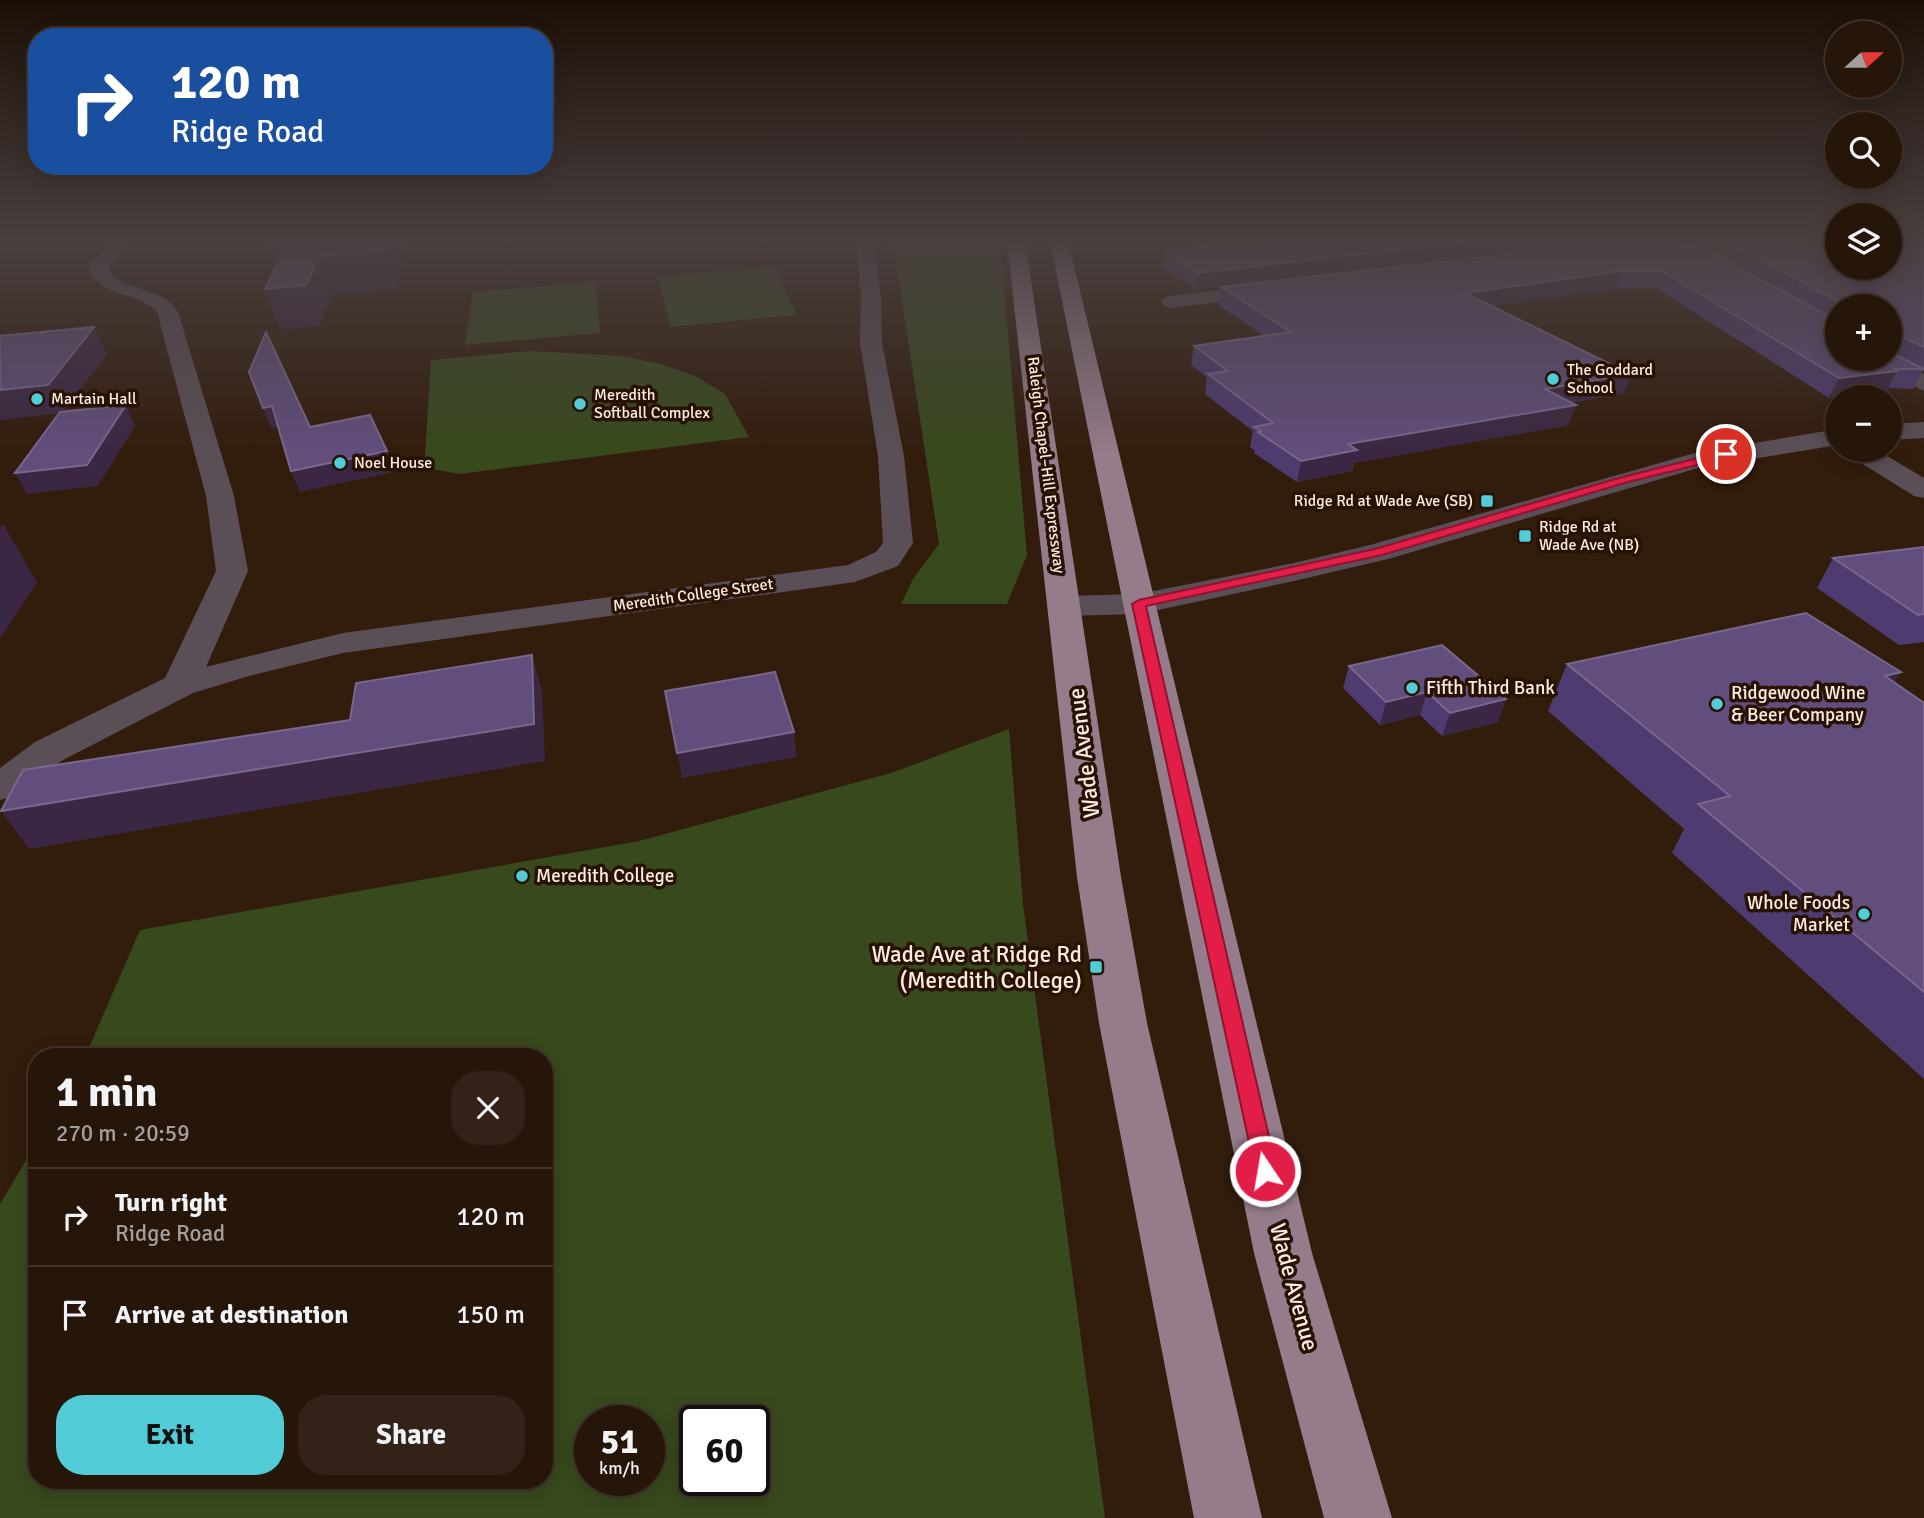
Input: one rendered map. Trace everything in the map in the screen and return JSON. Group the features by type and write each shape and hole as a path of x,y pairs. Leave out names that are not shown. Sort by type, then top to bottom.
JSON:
{"main road":[{"name":"Raleigh Chapel–Hill Expressway","path":"1026,312 1064,606"},
{"path":"1075,312 1139,604"},
{"name":"Wade Avenue","path":"1139,604 1283,1253 1357,1518"},
{"name":"Wade Avenue","path":"1064,606 1099,877 1124,1023 1161,1211 1228,1518"}],"street":[{"path":"166,312 220,496 232,571 180,685"},
{"name":"Meredith College Street","path":"0,787 49,751 180,685 343,643 855,573 887,559 898,543 891,456 871,343 871,312"},
{"path":"1901,371 1924,384"},
{"path":"1902,431 1924,430"},
{"path":"1064,606 1139,604 1377,553 1695,461 1825,439"},
{"path":"1878,462 1924,490"}],"green space":[{"path":"470,312 598,312 600,333 465,345"},
{"path":"666,312 795,312 797,315 670,327"},
{"path":"904,312 1006,312 1027,555 1007,604 901,604 913,579 939,544"},
{"name":"Meredith Softball Complex","path":"530,351 621,356 661,364 695,376 725,394 749,437 459,474 427,468 425,456 431,360"},
{"path":"1009,729 1023,904 1105,1518 0,1518 0,1204 28,1157 28,1489 553,1489 553,1048 89,1048 140,930 639,841 891,773"}],"building":[{"path":"1260,312 1504,312 1631,374 1545,389 1576,405 1348,444 1357,450 1301,461 1258,432 1261,431 1254,427 1273,423 1208,374 1228,371 1194,346 1291,332"},
{"path":"1730,312 1821,312 1825,314 1825,370"},
{"path":"1902,312 1924,312 1924,347 1902,336"},
{"path":"94,327 48,385 0,390 0,336"},
{"path":"266,332 310,427 370,415 387,451 291,471 272,406 263,408 249,372"},
{"path":"1902,358 1924,369 1902,369"},
{"path":"1827,371 1897,371 1839,378"},
{"path":"126,405 87,465 15,473 60,412"},
{"path":"1924,547 1924,614 1918,615 1833,558"},
{"path":"1806,613 1901,672 1885,676 1924,703 1924,992 1698,804 1730,796 1567,664"},
{"path":"1442,645 1506,699 1450,713 1427,692 1386,702 1349,666"},
{"path":"532,655 534,724 1,811 23,770 350,720 356,683"},
{"path":"775,672 794,732 677,753 665,691"}],"place":[{"name":"The Goddard School","path":"1553,379"},
{"name":"Martain Hall","path":"37,399"},
{"name":"Meredith Softball Complex","path":"580,404"},
{"name":"Noel House","path":"340,463"},
{"name":"Ridge Rd at Wade Ave (SB)","path":"1487,501"},
{"name":"Ridge Rd at Wade Ave (NB)","path":"1525,536"},
{"name":"Fifth Third Bank","path":"1412,688"},
{"name":"Ridgewood Wine & Beer Company","path":"1717,704"},
{"name":"Meredith College","path":"522,876"},
{"name":"Whole Foods Market","path":"1864,914"},
{"name":"Wade Ave at Ridge Rd (Meredith College)","path":"1096,967"}],"route":[{"path":"1265,1171 1139,604 1377,553 1623,480 1726,454"}]}
